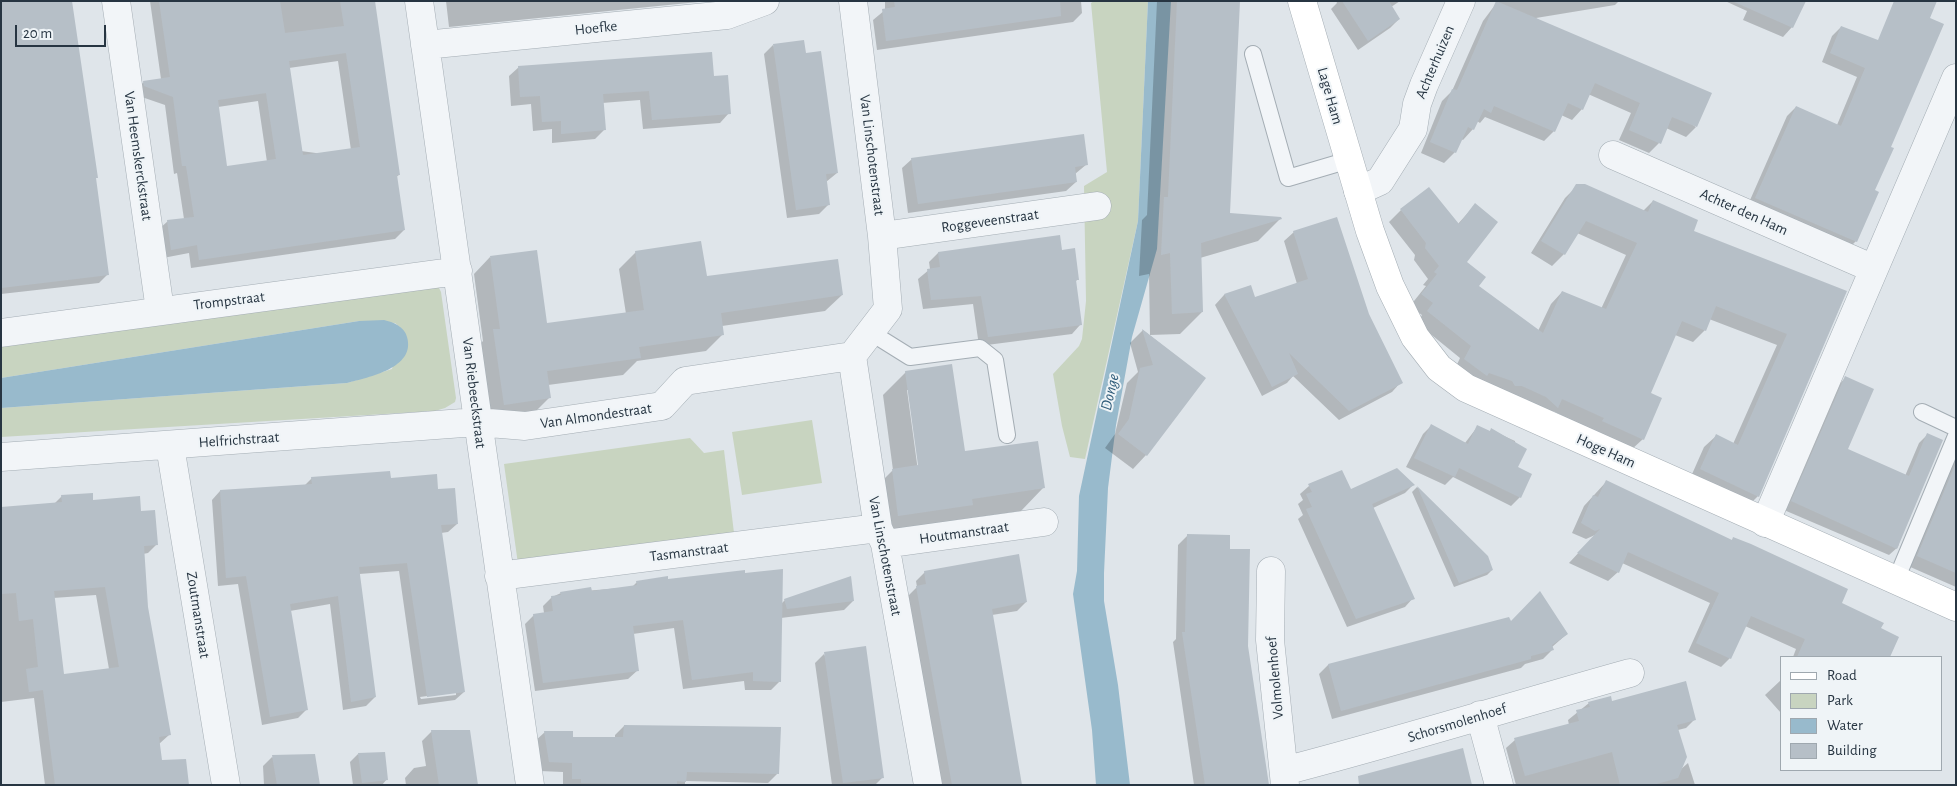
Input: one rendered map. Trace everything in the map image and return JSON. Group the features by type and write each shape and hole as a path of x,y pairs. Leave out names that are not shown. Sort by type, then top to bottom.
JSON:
{"street":[{"name":"Van Heemskerckstraat","path":"116,1 160,310"},
{"name":"Van Riebeeckstraat","path":"419,1 458,271 477,422 530,785"},
{"name":"Hoefke","path":"425,44 727,15 765,1"},
{"name":"Van Linschotenstraat","path":"853,1 882,236 888,308 852,356 882,536 928,785"},
{"name":"Lage Ham","path":"1302,1 1358,191"},
{"name":"Achterhuizen","path":"1358,191 1380,181 1413,130 1417,104 1424,85 1461,1"},
{"path":"1765,523 1956,78"},
{"name":"Achter den Ham","path":"1613,155 1874,269"},
{"name":"Hoge Ham","path":"1358,191 1390,286 1415,337 1439,368 1466,388 1956,607"},
{"name":"Roggeveenstraat","path":"882,236 1097,206"},
{"name":"Trompstraat","path":"1,332 458,271"},
{"name":"Van Almondestraat","path":"477,422 525,426 662,406 685,381 852,356"},
{"name":"Helfrichstraat","path":"1,457 477,422"},
{"name":"Zoutmanstraat","path":"170,446 226,785"},
{"name":"Houtmanstraat","path":"882,536 1044,522"},
{"name":"Tasmanstraat","path":"499,576 882,536"},
{"name":"Volmolenhoef","path":"1271,571 1270,640 1284,778"},
{"name":"Schorsmolenhoef","path":"1284,778 1480,715 1630,673"},
{"path":"1480,715 1499,785"}],"lane":[{"path":"1253,54 1288,178 1348,160"},
{"path":"870,332 910,357 980,348 995,360 1007,434"},
{"path":"1922,412 1956,428"},
{"path":"1896,580 1956,436"}],"green space":[{"path":"1094,1 1148,1 1138,221 1085,459 1070,457 1062,426 1053,374 1079,346 1082,339 1086,301 1084,186 1107,172 1091,3"},
{"path":"434,286 439,288 441,292 456,398 455,402 445,408 435,411 1,437 1,408 347,383 392,369 402,329 395,323 359,321 1,378 1,345 429,289"},
{"path":"812,420 822,483 742,495 732,432"},
{"path":"690,438 704,453 724,450 734,533 518,564 504,464"}],"water":[{"name":"Donge","path":"1148,1 1171,1 1157,249 1132,337 1116,425 1108,488 1104,573 1104,601 1118,685 1130,785 1096,785 1092,730 1073,594 1077,571 1079,496 1138,221"},
{"path":"384,320 398,326 406,333 408,348 405,356 398,364 389,369 367,378 347,383 1,408 1,378 359,321"}],"building":[{"path":"1,1 72,1 98,178 96,178 109,275 1,288"},
{"path":"159,1 280,1 285,33 344,26 340,1 375,1 400,175 397,175 405,230 199,260 197,245 171,250 167,220 194,217 186,166 182,166 173,97 144,86 143,81 170,77","holes":["346,53 360,147 303,155 289,61","266,93 276,159 227,166 218,100"]},
{"path":"894,1 1060,1 1061,16 886,41 882,9 895,7"},
{"path":"1177,1 1240,1 1230,213 1281,217 1282,219 1201,243 1203,312 1172,314 1170,253 1161,255 1164,197 1168,197"},
{"path":"1342,1 1389,1 1400,19 1368,41"},
{"path":"1496,1 1712,93 1697,127 1672,117 1661,144 1629,130 1640,103 1595,83 1583,110 1568,103 1555,132 1494,106 1491,113 1484,109 1474,130 1468,127 1456,153 1430,142 1452,89 1457,90"},
{"path":"1732,1 1806,1 1793,28"},
{"path":"1894,1 1937,1 1930,18 1944,24 1891,147 1894,148 1875,190 1879,192 1857,242 1755,198 1796,106 1841,126 1865,68 1830,53 1841,26 1878,40"},
{"path":"804,40 806,53 821,51 838,173 826,174 830,205 796,210 773,44"},
{"path":"712,52 714,76 728,75 731,114 652,120 649,91 603,94 606,130 561,134 561,121 542,122 540,96 520,97 518,66"},
{"path":"1084,134 1088,165 1075,167 1077,182 918,204 911,158"},
{"path":"1576,184 1585,184 1648,212 1653,200 1698,220 1694,231 1847,291 1759,497 1700,469 1716,434 1738,445 1787,334 1716,306 1706,331 1682,321 1651,393 1662,398 1644,440 1602,421 1604,418 1562,399 1558,408 1546,397 1522,386 1515,386 1512,381 1489,373 1487,376 1464,359 1471,346 1427,311 1433,303 1421,294 1437,274 1434,272 1439,266 1425,248 1426,243 1400,209 1429,187 1459,224 1475,203 1498,222 1467,262 1486,277 1479,286 1543,333 1562,291 1606,309 1637,243 1586,221 1565,255 1541,241"},
{"path":"1337,217 1369,314 1403,383 1349,411 1289,353 1298,374 1272,387 1224,294 1251,285 1255,297 1308,279 1293,231"},
{"path":"1060,235 1062,250 1075,248 1079,280 1076,280 1082,325 988,337 981,296 931,300 927,269 940,267 938,252"},
{"path":"701,241 707,276 838,259 843,295 721,313 724,335 639,347 641,358 547,371 551,398 504,405 493,329 500,329 490,256 537,250 547,323 644,310 635,251"},
{"path":"1142,329 1206,378 1147,456 1118,434 1129,419 1140,368 1153,365"},
{"path":"952,364 965,451 1038,441 1045,488 972,499 973,505 898,516 892,469 918,465 905,371"},
{"path":"1845,376 1874,389 1848,449 1909,476 1927,433 1943,440 1897,549 1791,501"},
{"path":"1431,424 1468,444 1477,425 1490,431 1491,428 1527,449 1518,467 1532,474 1521,498 1459,468 1455,477 1414,458"},
{"path":"1956,463 1956,573 1917,556"},
{"path":"1397,468 1415,485 1372,504 1415,599 1356,619 1306,509 1312,507 1306,494 1312,492 1308,484 1342,470 1351,489"},
{"path":"390,471 391,478 437,474 438,489 455,488 458,524 441,525 465,692 427,697 407,563 359,567 376,697 351,702 338,596 290,604 308,710 270,717 246,576 226,578 220,490 312,484 311,477"},
{"path":"1606,480 1732,540 1733,537 1751,544 1848,589 1842,603 1884,623 1881,628 1899,637 1890,656 1797,656 1805,639 1751,616 1731,659 1696,643 1719,593 1628,552 1619,573 1577,553 1600,529 1595,531 1581,523 1593,495 1598,497"},
{"path":"1417,486 1488,556 1493,570 1459,583"},
{"path":"93,493 93,500 140,496 141,511 155,510 158,545 144,546 148,607 171,735 159,737 162,760 186,759 189,785 55,785 43,690 29,692 26,669 38,667 33,619 19,621 16,593 1,594 1,507 62,502 61,495","holes":["105,587 119,667 64,674 54,591"]},
{"path":"1187,534 1230,535 1230,549 1250,549 1248,646 1269,785 1205,785 1182,632 1185,632"},
{"path":"1019,554 1027,602 992,609 1022,785 952,785 916,586 926,584 924,571"},
{"path":"783,569 781,682 753,681 753,672 692,680 683,620 633,626 639,671 543,683 533,614 553,611 551,596 561,595 560,592 591,587 592,591 637,585 636,581 668,576 668,579 745,570 745,573"},
{"path":"851,576 854,601 787,609 784,599"},
{"path":"1540,591 1568,634 1552,645 1554,650 1531,656 1531,659 1341,711 1328,664 1509,617 1511,621"},
{"path":"866,646 884,778 843,783 824,652"},
{"path":"1686,681 1696,720 1677,725 1687,757 1678,778 1653,785 1620,785 1612,752 1525,776 1514,738 1579,721 1576,710 1590,707 1588,702 1611,696 1612,701"},
{"path":"624,725 781,727 779,774 687,772 686,782 677,781 677,785 581,783 581,779 572,779 572,763 549,762 544,731 573,731 573,737 623,737"},
{"path":"431,730 470,730 478,785 439,785"},
{"path":"1463,748 1472,785 1359,785 1358,776"},
{"path":"385,752 388,780 362,783 358,753"},
{"path":"315,754 320,785 277,785 272,755"}]}
